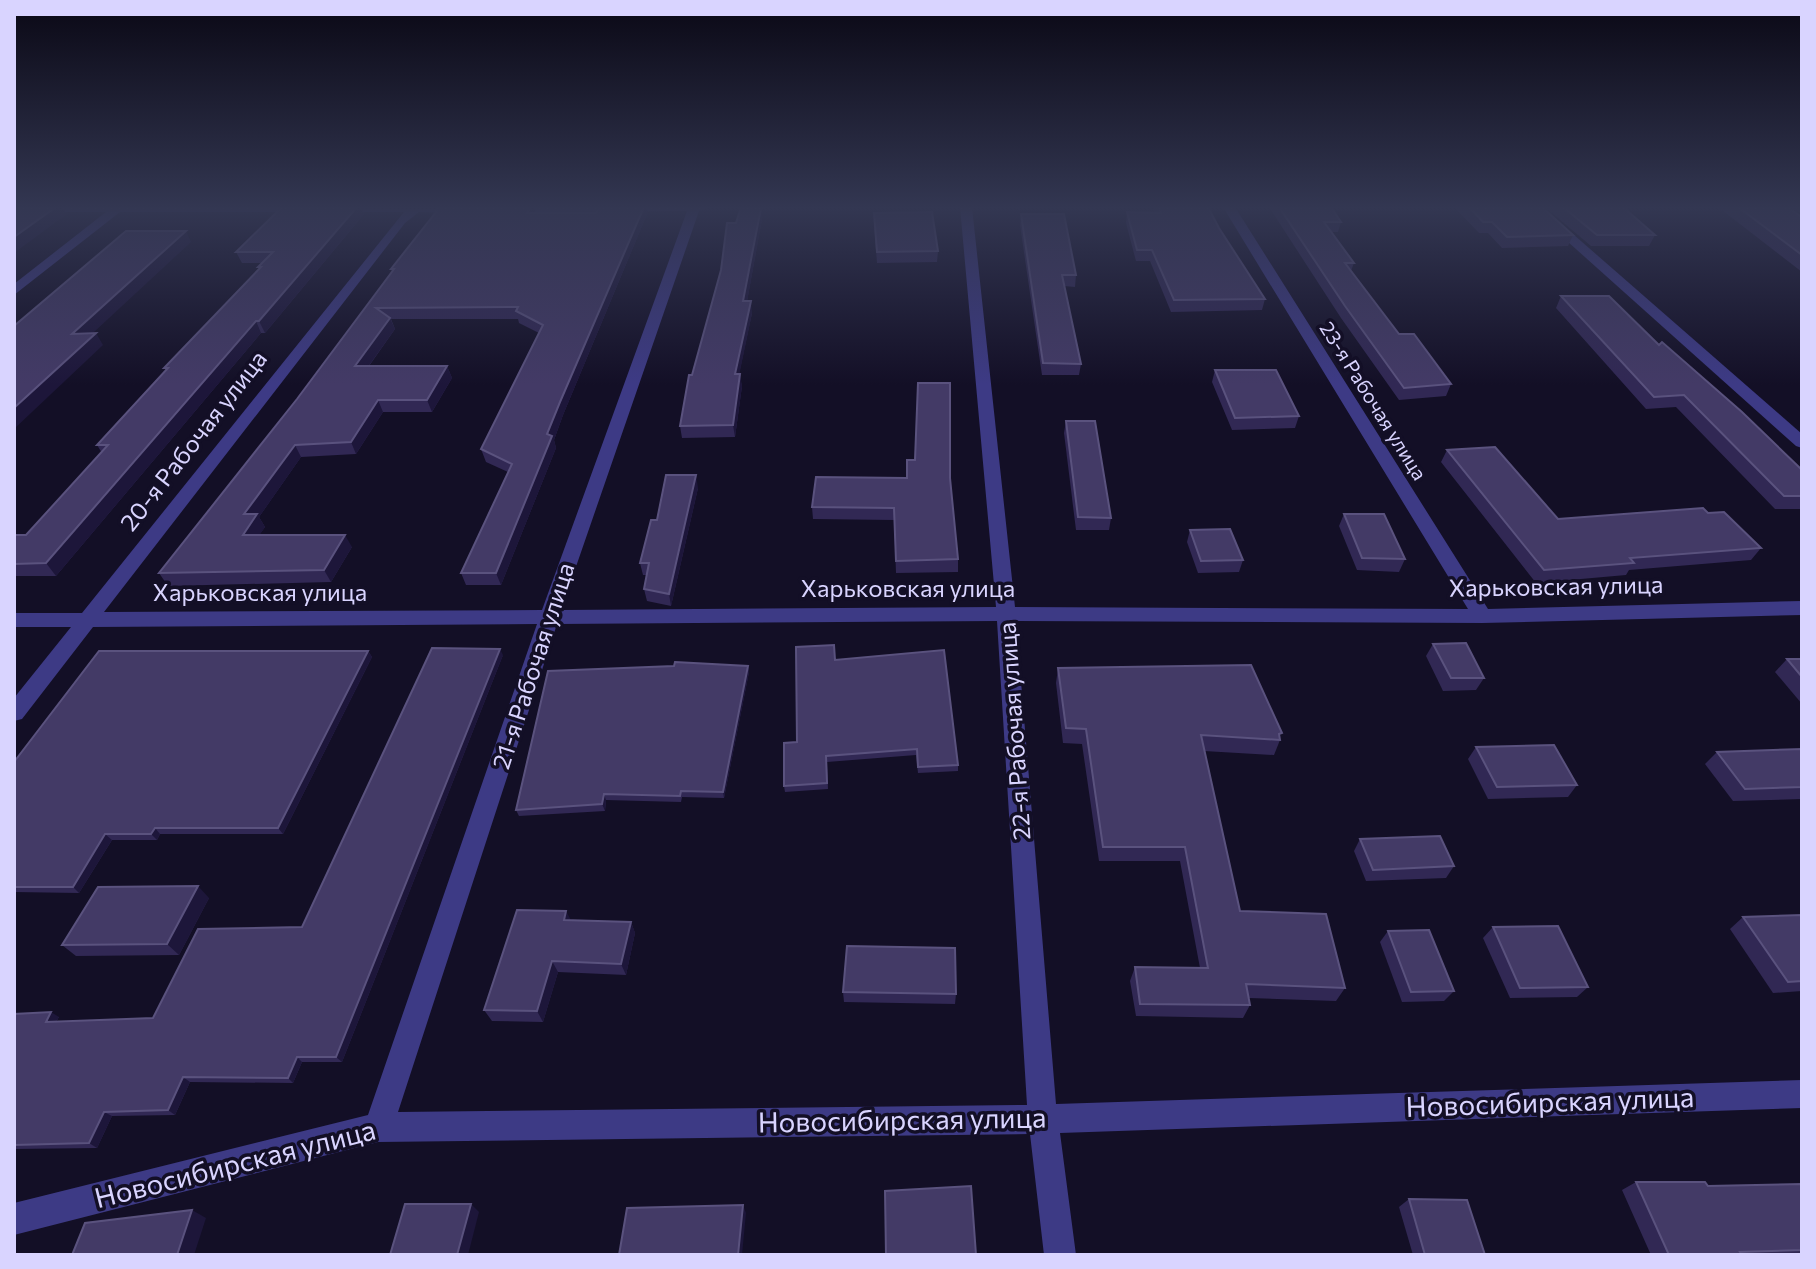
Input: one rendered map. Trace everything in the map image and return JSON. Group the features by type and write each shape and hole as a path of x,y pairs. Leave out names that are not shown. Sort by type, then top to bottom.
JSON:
{"street":[{"path":"14,291 45,266"},
{"name":"20-я Рабочая улица","path":"14,713 364,266"},
{"name":"21-я Рабочая улица","path":"378,1127 549,617 673,266"},
{"name":"22-я Рабочая улица","path":"972,266 1006,614 1043,1119 1060,1255"},
{"name":"23-я Рабочая улица","path":"1266,266 1482,616"},
{"path":"1602,266 1802,443"},
{"name":"Харьковская улица","path":"14,620 1006,614 1482,616 1802,608"},
{"name":"Новосибирская улица","path":"14,1219 378,1127 1043,1119 1802,1094"}],"building":[{"path":"84,266 147,266 72,334 96,333 14,408 14,326"},
{"path":"306,266 46,563 14,564 14,535 26,535 108,445 97,445 168,368 164,368 261,267 258,267"},
{"path":"393,266 618,266 547,434 552,436 496,573 461,573 512,464 481,449 543,325 516,311 518,307 376,308 390,318 355,366 447,366 427,400 378,400 351,442 295,445 244,514 257,514 243,535 345,535 324,570 159,573 297,399 394,269 391,269"},
{"path":"721,266 750,266 743,301 751,301 735,374 740,374 733,425 680,426 689,375 692,375"},
{"path":"1029,266 1074,266 1076,275 1062,275 1081,364 1043,363"},
{"path":"1159,266 1244,266 1265,299 1174,300"},
{"path":"1318,266 1347,266 1399,334 1414,334 1451,384 1404,388"},
{"path":"1561,296 1609,296 1659,345 1662,342 1802,470 1802,496 1784,496 1684,395 1654,397"},
{"path":"1215,370 1276,370 1299,416 1235,418"},
{"path":"918,383 950,383 950,478 958,559 896,561 894,508 812,507 816,477 907,478 907,460 915,460"},
{"path":"1066,421 1095,421 1111,518 1078,517"},
{"path":"1495,447 1558,519 1703,508 1708,513 1724,512 1761,548 1630,558 1634,563 1544,570 1447,450"},
{"path":"666,475 696,475 669,594 644,589 649,563 640,563 651,520 657,520"},
{"path":"1344,514 1384,514 1405,559 1362,558"},
{"path":"1230,529 1243,560 1201,561 1190,530"},
{"path":"1466,643 1484,678 1451,678 1433,644"},
{"path":"834,645 835,660 944,650 958,765 918,767 917,749 826,756 827,783 784,786 784,743 797,742 796,647"},
{"path":"432,648 500,649 336,1057 297,1057 288,1078 183,1077 168,1110 104,1112 89,1143 14,1145 14,1014 51,1012 46,1022 153,1018 198,929 302,927"},
{"path":"99,651 368,651 278,828 155,828 151,834 105,834 73,887 14,887 14,762"},
{"path":"1787,659 1802,659 1802,677"},
{"path":"675,662 748,666 723,792 681,791 680,796 604,794 602,804 516,810 548,671 674,666"},
{"path":"1251,665 1282,733 1279,734 1280,740 1201,735 1240,911 1326,914 1345,988 1246,984 1250,1005 1140,1004 1135,967 1208,968 1185,847 1103,847 1086,729 1066,728 1058,668"},
{"path":"1554,745 1577,785 1497,787 1476,747"},
{"path":"1802,749 1802,787 1745,789 1717,752"},
{"path":"1440,836 1454,866 1373,870 1360,839"},
{"path":"198,886 167,944 62,945 98,887"},
{"path":"517,910 566,911 564,920 631,922 621,964 552,961 537,1011 484,1010"},
{"path":"1802,915 1802,981 1788,982 1743,917"},
{"path":"1558,926 1588,987 1520,988 1493,927"},
{"path":"1429,930 1454,991 1411,992 1388,931"},
{"path":"847,946 955,948 956,994 843,992"},
{"path":"1636,1182 1705,1182 1708,1186 1802,1184 1802,1250 1740,1252 1742,1255 1669,1255"},
{"path":"971,1186 976,1255 886,1255 885,1191"},
{"path":"1409,1199 1467,1200 1485,1255 1425,1255"},
{"path":"405,1204 471,1204 457,1255 390,1255"},
{"path":"743,1205 738,1255 619,1255 627,1208"},
{"path":"192,1210 177,1255 72,1255 85,1223"}]}
